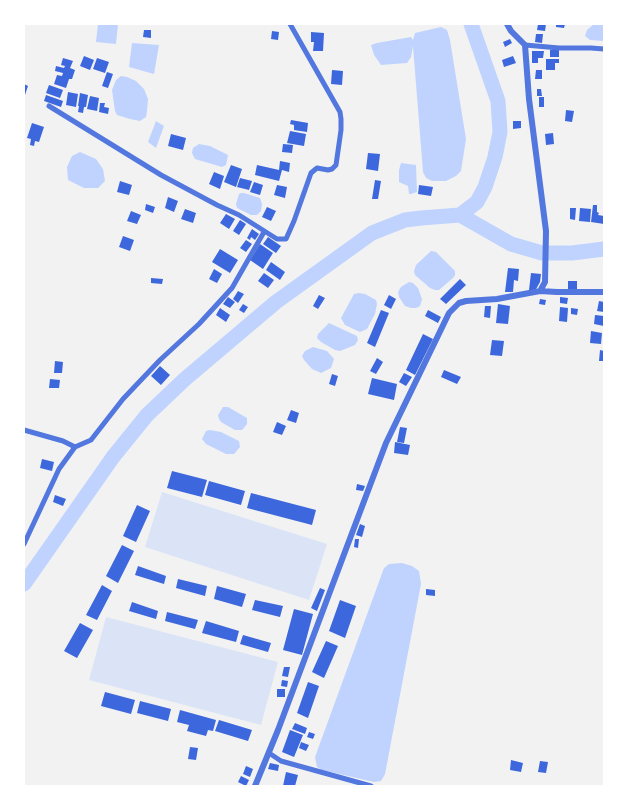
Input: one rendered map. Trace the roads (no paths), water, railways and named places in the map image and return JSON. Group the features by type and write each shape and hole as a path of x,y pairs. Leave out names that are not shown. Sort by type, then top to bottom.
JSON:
{"street":[{"path":"49,106 160,175 239,215 277,240 286,239 311,173 316,168 328,170 336,165 342,118 290,24"},
{"path":"507,24 511,31 525,45 604,49"},
{"path":"525,45 529,99 546,231 545,282 540,291"},
{"path":"24,544 59,469 75,446 92,440 123,399 160,360 199,324 232,288 264,232"},
{"path":"256,786 386,444 449,313 459,303 466,301 540,291 604,292"},
{"path":"24,430 63,440 75,446"},
{"path":"269,753 281,761 371,786"}],"water":[{"path":"98,24 118,24 116,44 96,42"},
{"path":"594,24 604,24 604,41 590,40 585,36 587,30"},
{"path":"441,27 447,30 450,40 466,139 461,171 446,181 432,181 426,178 423,172 413,46 411,57 407,63 381,65 374,55 371,45 411,37 413,40 415,33"},
{"path":"132,43 159,45 154,74 129,67"},
{"path":"121,76 136,81 144,89 148,99 147,111 146,117 140,121 117,115 115,111 112,90 116,80"},
{"path":"156,121 164,126 156,148 148,142"},
{"path":"199,144 210,146 228,155 226,165 222,167 195,159 192,153 193,148"},
{"path":"80,152 96,159 103,169 105,181 98,188 84,188 68,180 67,167 72,156"},
{"path":"401,163 416,165 417,192 409,194 408,186 399,182"},
{"path":"241,193 260,198 262,204 261,211 257,215 251,215 237,208 236,204"},
{"path":"431,251 436,252 455,271 453,278 439,290 430,288 415,275 414,271 416,265"},
{"path":"409,282 418,288 422,299 420,306 416,308 405,306 399,297 398,292 401,287"},
{"path":"359,293 376,300 377,304 375,314 367,329 360,332 345,325 341,318 354,294"},
{"path":"329,323 357,336 358,340 355,345 340,351 321,342 317,338 318,334"},
{"path":"313,347 327,351 334,359 331,368 321,373 312,369 304,360 302,356 305,351"},
{"path":"223,407 228,407 247,418 247,424 242,430 235,430 221,422 218,415"},
{"path":"206,431 221,432 239,441 240,447 234,454 226,454 206,444 202,439"},
{"path":"402,563 412,566 419,571 421,584 385,774 381,781 374,782 322,770 317,767 315,757 384,568 389,564"}],"waterway":[{"path":"460,215 477,202 485,187 495,157 500,132 498,101 471,24"},
{"path":"24,584 113,457 147,415 185,379 276,302 372,233 405,220 460,215 511,244 542,253 572,253 604,249"}]}
